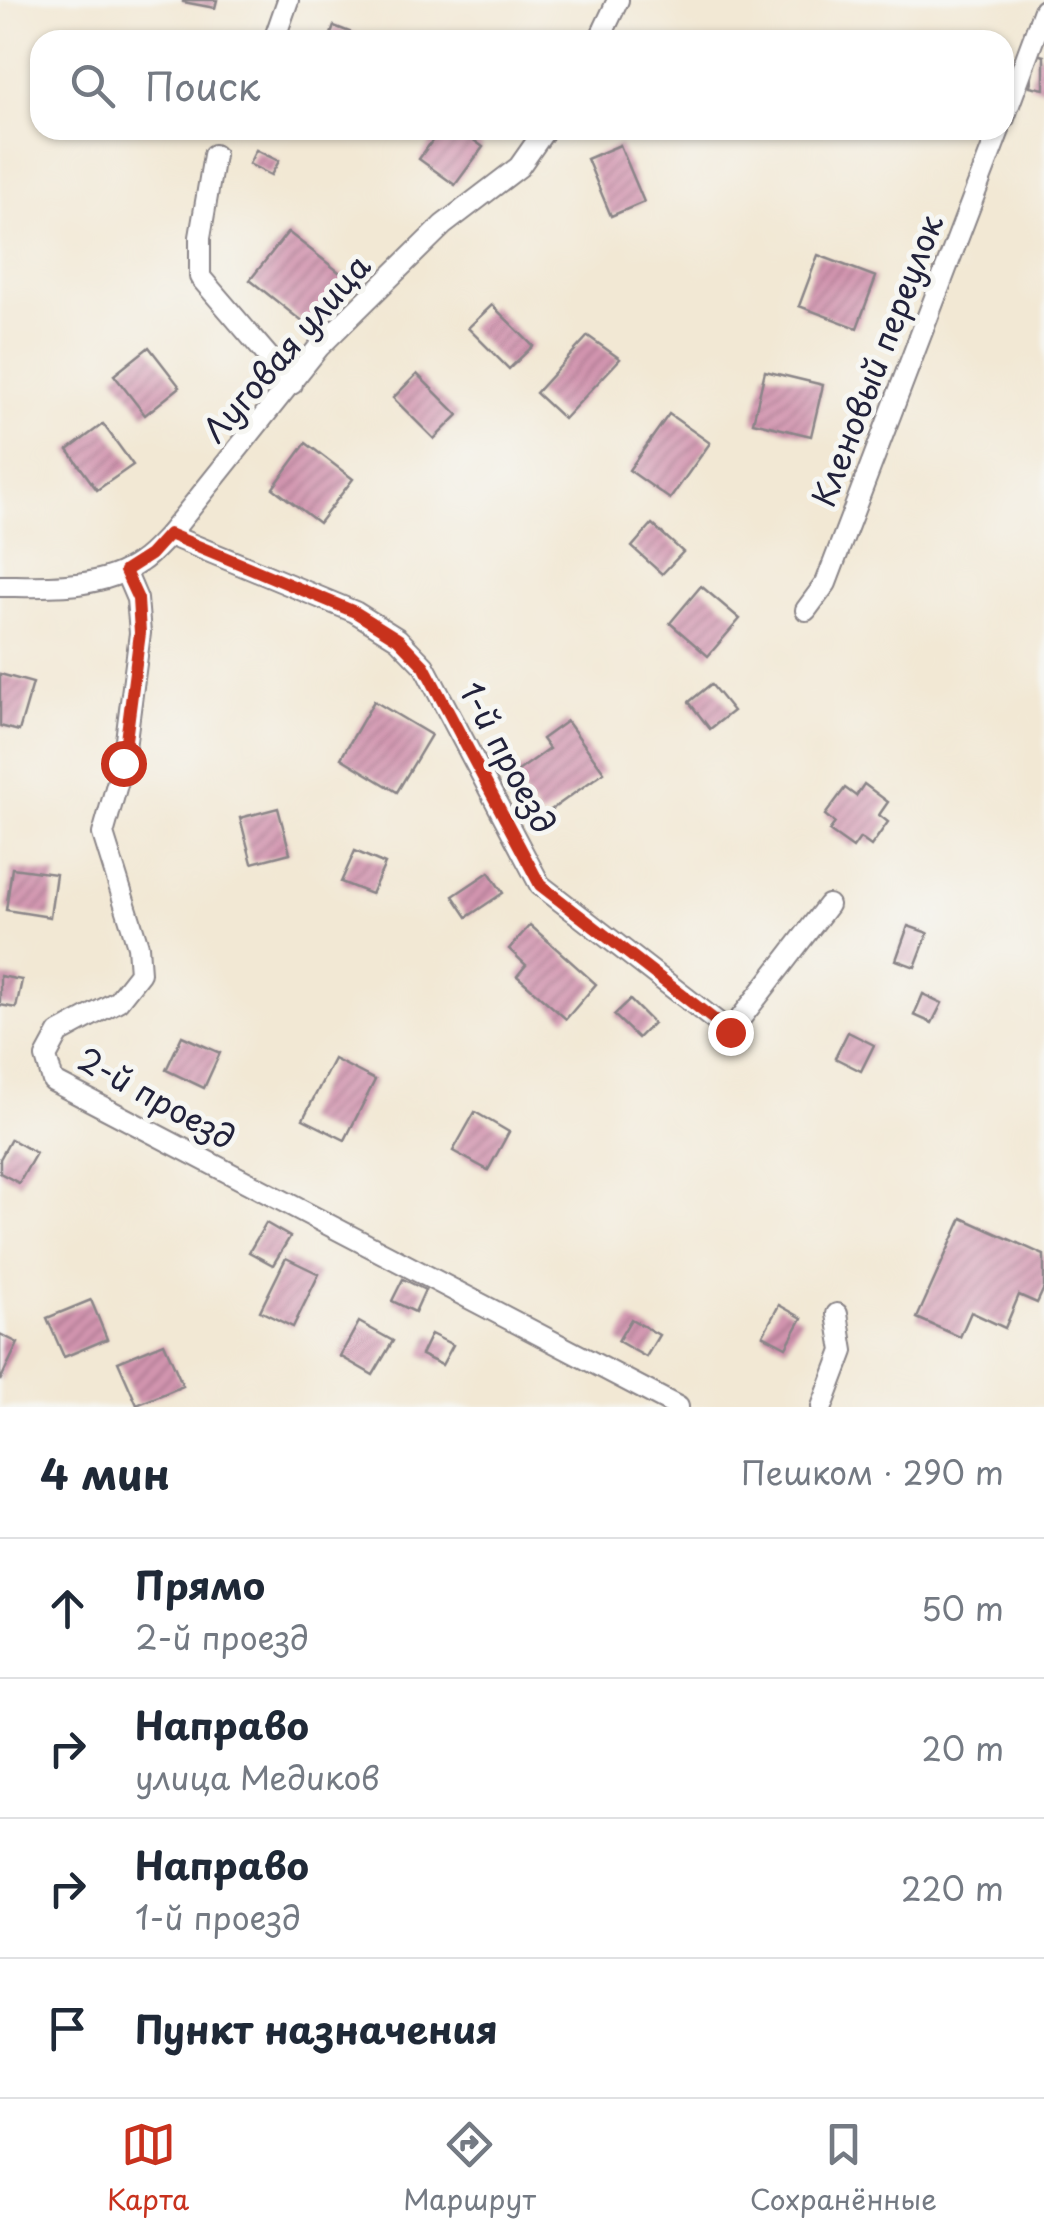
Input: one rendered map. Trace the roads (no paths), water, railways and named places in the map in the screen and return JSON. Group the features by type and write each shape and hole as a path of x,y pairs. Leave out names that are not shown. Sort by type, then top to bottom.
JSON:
{"street":[{"path":"278,30 288,0"},
{"path":"604,30 618,0"},
{"path":"1014,91 1044,10"},
{"name":"Луговая улица","path":"125,571 150,555 169,534 320,347 443,224 519,166 538,140"},
{"name":"Кленовый переулок","path":"806,610 826,583 996,140"},
{"path":"214,155 200,237 200,277 292,384"},
{"name":"1-й проезд","path":"169,534 355,612 398,639 424,666 540,885 730,1032 828,905"},
{"path":"0,586 52,586 110,578 125,571"},
{"name":"2-й проезд","path":"125,571 138,599 140,633 123,763 103,834 138,946 140,973 118,1001 60,1033 46,1057 53,1080 678,1407"},
{"path":"822,1407 843,1351 837,1314"}]}
